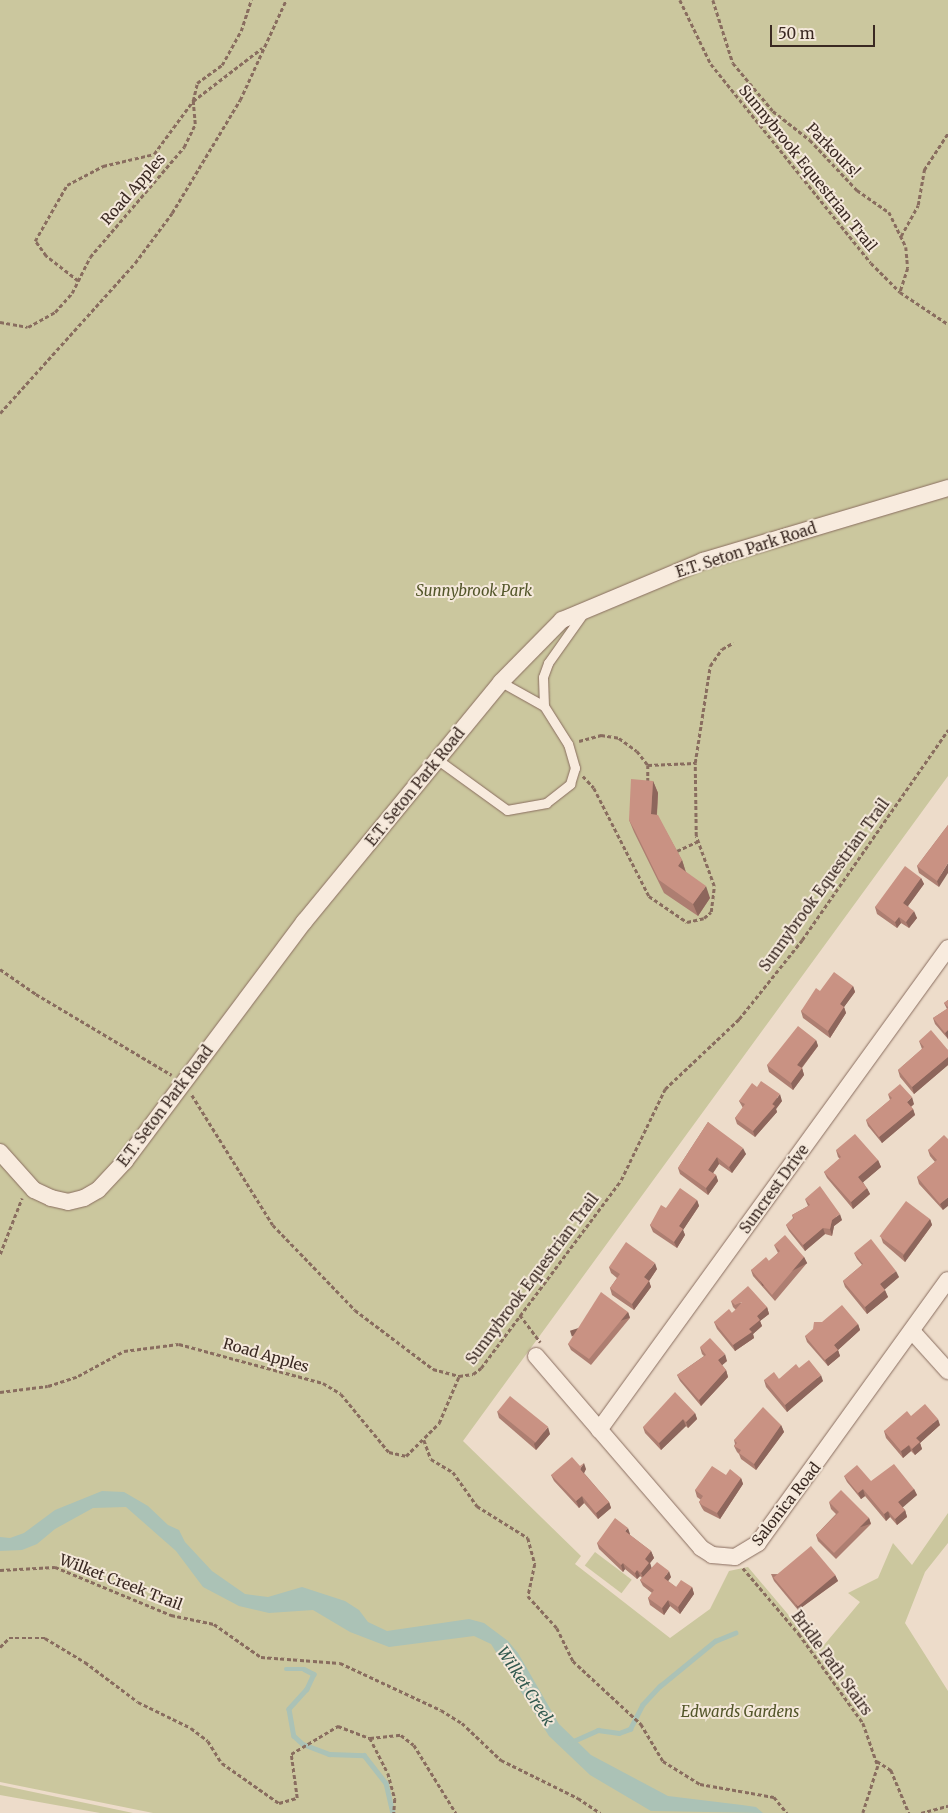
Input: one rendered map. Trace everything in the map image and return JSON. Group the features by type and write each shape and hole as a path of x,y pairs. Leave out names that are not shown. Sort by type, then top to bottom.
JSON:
{"street":[{"name":"E.T. Seton Park Road","path":"0,1152 32,1187 51,1198 68,1202 84,1198 98,1190 125,1161 304,922 501,682 562,620 703,561 948,488"},
{"name":"Suncrest Drive","path":"599,1430 948,948"},
{"name":"Salonica Road","path":"540,1351 599,1430 700,1548 725,1559 735,1557 758,1544 948,1280"},
{"path":"912,1331 948,1371"}],"lane":[{"path":"544,706 544,677 548,663 586,610"},
{"path":"438,760 506,810 534,807 559,795 570,784 575,768 568,744 544,706 501,682"}],"path":[{"path":"193,101 197,83 222,65 241,31 251,0"},
{"path":"0,413 135,263 172,213 240,100 286,0"},
{"name":"Sunnybrook Equestrian Trail","path":"680,0 711,64 870,263 900,292 948,324"},
{"name":"Parkours!","path":"713,0 733,63 773,112 810,140 857,190 889,212 906,247 908,268 900,292"},
{"path":"78,281 46,256 35,241 67,185 103,166 154,154 193,101 264,47"},
{"name":"Road Apples","path":"0,322 31,326 55,312 78,281 90,258 184,147 195,124 193,101"},
{"path":"901,236 918,205 924,170 948,133"},
{"path":"575,768 594,788 649,896 687,922 704,918 711,912 714,902 714,886 698,841 695,763 710,666 722,649 733,643"},
{"name":"Sunnybrook Equestrian Trail","path":"0,969 36,994 138,1052 182,1084 205,1113 257,1203 286,1240 382,1333 434,1369 459,1376 473,1374 481,1368 621,1180 665,1089 739,1018 802,940 948,730"},
{"path":"568,744 601,735 619,738 637,751 648,765 648,788"},
{"path":"648,765 695,763"},
{"path":"677,851 698,841"},
{"path":"0,1254 20,1200 32,1187"},
{"path":"520,1315 540,1351"},
{"name":"Road Apples","path":"0,1392 63,1381 124,1351 179,1344 323,1383 341,1394 389,1452 406,1456 424,1440 438,1423 459,1376"},
{"path":"424,1440 431,1459 453,1472 477,1506 528,1538 535,1564 528,1596 557,1628 573,1661 641,1724 663,1761 700,1784 774,1797 787,1813"},
{"name":"Wilket Creek Trail","path":"0,1570 55,1566 171,1615 214,1624 261,1657 340,1663 441,1710 462,1723 501,1760 600,1813"},
{"name":"Bridle Path Stairs","path":"742,1567 836,1683 861,1719 877,1761"},
{"path":"0,1647 9,1638 44,1638 85,1662 138,1702 191,1728 208,1741 222,1763 279,1803 297,1798 291,1754 338,1726 370,1738 401,1735 414,1745 456,1813"},
{"path":"370,1738 388,1773 395,1799 394,1813"},
{"path":"863,1813 878,1768 877,1761"},
{"path":"877,1761 892,1770 910,1813"},
{"path":"921,1813 948,1806"}],"green space":[{"name":"Sunnybrook Park","path":"0,0 948,0 948,776 463,1441 581,1556 575,1564 670,1638 710,1609 729,1571 748,1567 819,1651 860,1602 848,1593 878,1578 893,1543 912,1565 948,1513 948,1543 925,1572 905,1623 948,1691 948,1813 153,1813 0,1782"},
{"path":"595,1552 632,1580 622,1593 585,1566"},
{"path":"0,1785 133,1813 100,1813 0,1795"}],"water":[{"name":"Wilket Creek","path":"102,1491 124,1492 148,1506 168,1525 179,1530 185,1542 212,1571 245,1594 268,1597 302,1587 345,1601 359,1610 368,1622 387,1631 469,1619 484,1623 508,1641 518,1653 559,1724 591,1755 668,1796 756,1807 763,1813 651,1811 590,1775 549,1736 491,1644 474,1636 389,1647 350,1632 313,1610 269,1613 239,1606 203,1587 176,1551 126,1507 93,1508 55,1529 37,1544 22,1550 0,1551 0,1537 10,1538 24,1533 55,1510"}],"building":[{"path":"631,779 653,781 651,814 658,815 682,860 678,866 706,886 693,904 659,880 629,820"},
{"path":"948,825 948,863 937,881 917,866"},
{"path":"905,866 921,878 903,903 914,911 906,922 899,917 895,922 875,907"},
{"path":"834,972 853,986 840,1004 844,1007 828,1031 801,1011 816,988 820,991"},
{"path":"948,1008 948,1030 945,1033 933,1018"},
{"path":"798,1026 816,1040 797,1065 802,1068 791,1083 767,1065"},
{"path":"931,1030 948,1050 948,1057 912,1087 898,1070 924,1047 919,1041"},
{"path":"761,1081 780,1094 772,1104 775,1106 753,1131 735,1118 745,1104 739,1101 752,1083 757,1087"},
{"path":"900,1084 912,1097 907,1102 913,1109 879,1137 866,1120 892,1098 888,1094"},
{"path":"708,1122 743,1148 729,1167 717,1157 708,1170 716,1175 706,1188 678,1168"},
{"path":"855,1134 878,1160 858,1177 867,1188 851,1202 824,1172 841,1157 836,1150"},
{"path":"944,1135 948,1139 948,1197 940,1204 917,1177 937,1160 928,1150"},
{"path":"820,1186 840,1214 832,1220 830,1229 823,1228 803,1245 786,1225 794,1218 792,1215 810,1205 805,1199"},
{"path":"680,1188 697,1200 679,1226 683,1229 674,1242 650,1225 661,1205 666,1208"},
{"path":"906,1201 930,1219 903,1254 880,1236"},
{"path":"785,1235 804,1257 772,1295 751,1270 766,1257 769,1261 780,1251 774,1245"},
{"path":"871,1239 896,1271 880,1284 885,1290 865,1307 843,1281 863,1264 854,1253"},
{"path":"626,1242 655,1263 644,1277 649,1281 632,1304 610,1288 620,1274 609,1267"},
{"path":"748,1286 767,1307 757,1316 760,1320 749,1329 752,1332 733,1345 714,1322 729,1309 732,1313 736,1309 742,1302 735,1305 731,1301"},
{"path":"601,1292 628,1312 589,1359 568,1344"},
{"path":"842,1305 858,1324 834,1345 838,1350 825,1360 805,1336 813,1329 814,1322 822,1322"},
{"path":"710,1338 725,1354 718,1360 726,1370 699,1400 677,1375 706,1355 700,1347"},
{"path":"809,1360 821,1375 785,1405 764,1380 774,1372 779,1379 796,1364 799,1368"},
{"path":"675,1392 695,1413 686,1422 683,1419 659,1443 643,1427"},
{"path":"510,1396 548,1427 535,1442 497,1412"},
{"path":"925,1404 938,1419 916,1438 920,1442 912,1449 909,1445 901,1451 884,1431 907,1411 911,1416"},
{"path":"763,1407 781,1425 754,1464 739,1453 741,1450 734,1446 737,1443 734,1440"},
{"path":"572,1457 580,1466 584,1463 580,1469 609,1502 596,1513 582,1496 576,1501 551,1475"},
{"path":"894,1464 914,1489 898,1502 905,1510 895,1519 888,1511 884,1514 863,1489 858,1493 844,1476 857,1465 871,1481"},
{"path":"712,1466 726,1475 730,1469 741,1478 717,1513 699,1502 703,1496 695,1490"},
{"path":"841,1490 869,1518 834,1553 816,1535 839,1512 829,1502"},
{"path":"615,1518 628,1528 625,1531 651,1551 645,1559 649,1563 641,1573 637,1570 635,1573 623,1563 621,1565 597,1543"},
{"path":"811,1546 835,1575 798,1607 773,1577"},
{"path":"657,1562 669,1571 664,1578 676,1587 681,1580 692,1587 678,1607 668,1600 662,1608 648,1598 654,1590 640,1580"}],"waterway":[{"path":"569,1743 598,1730 619,1733 630,1729 642,1705 660,1686 715,1641 735,1633"},
{"path":"286,1669 304,1669 314,1674 307,1689 289,1709 294,1736 303,1744 329,1754 364,1755 386,1783 393,1813"}],"park label":[{"name":"Edwards Gardens","path":"740,1712"}]}
